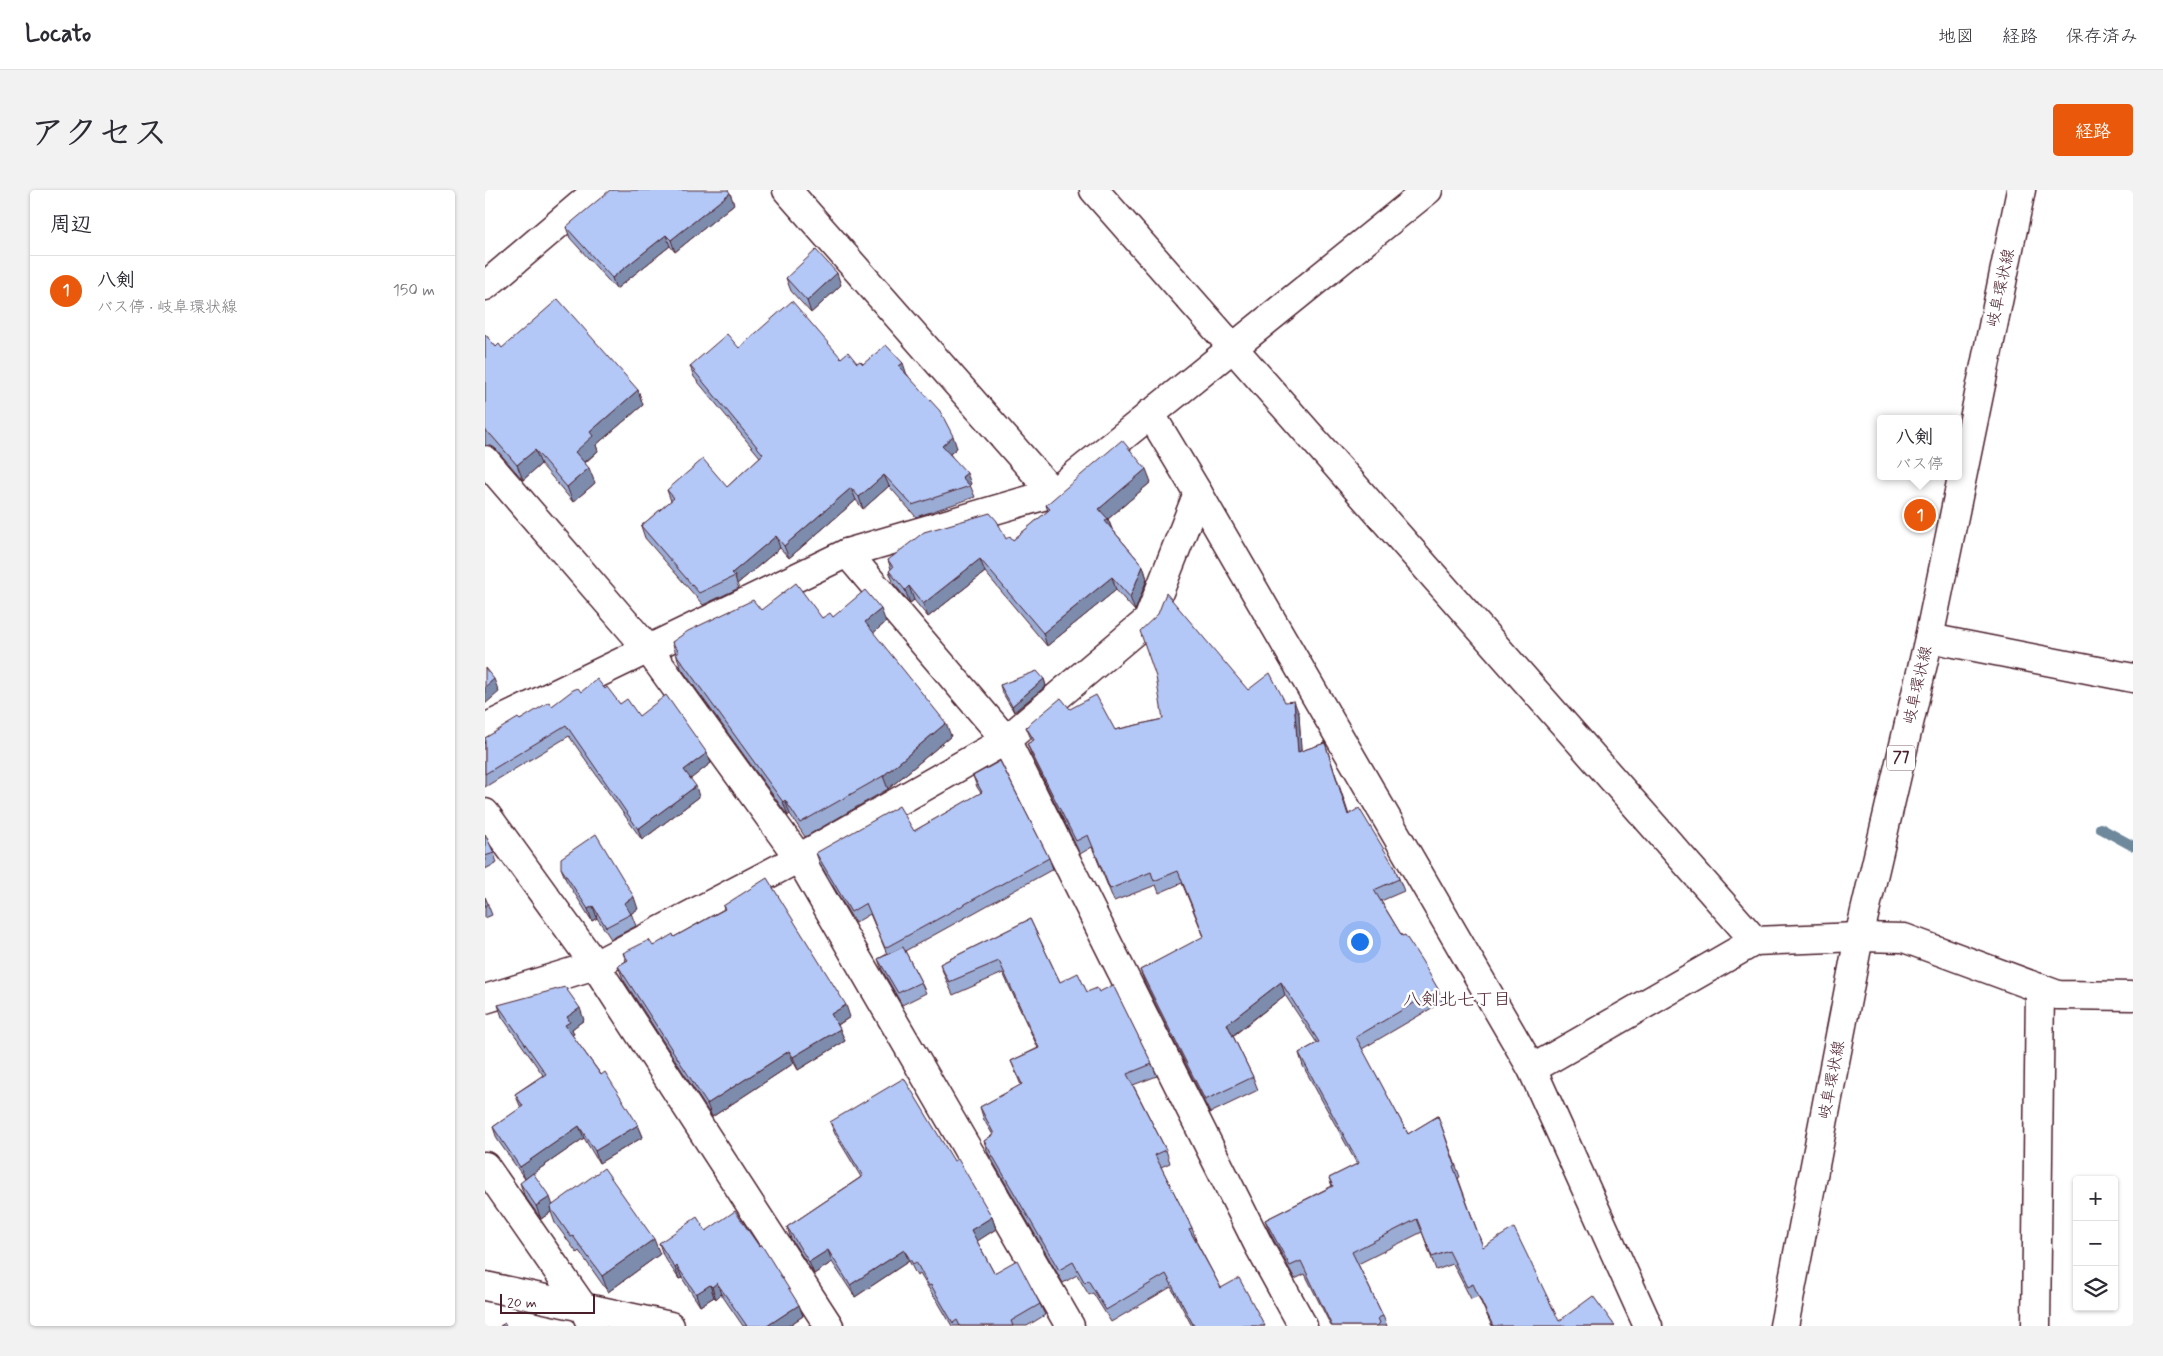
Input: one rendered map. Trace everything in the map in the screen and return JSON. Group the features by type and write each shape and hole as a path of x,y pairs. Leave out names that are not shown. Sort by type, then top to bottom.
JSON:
{"street":[{"path":"485,286 598,190"},
{"path":"787,190 1053,493"},
{"path":"1095,190 1755,941"},
{"path":"485,728 847,553 1053,493 1428,190"},
{"name":"岐阜環状線","path":"1962,477 2021,190"},
{"path":"1150,413 1532,1069 1648,1326"},
{"path":"485,460 648,649 799,858 1069,1326"},
{"name":"岐阜環状線","path":"1784,1326 1859,937 1929,638 1961,480"},
{"path":"485,999 595,965 799,858 1006,740 1148,620 1198,493"},
{"path":"847,553 1006,740 1254,1237 1303,1326"},
{"path":"1929,638 2133,678"},
{"path":"485,813 595,965 829,1326"},
{"path":"1532,1069 1755,941 1859,937 1904,938 2059,995 2133,996"},
{"path":"2036,1326 2040,988"},
{"path":"485,1166 587,1316"},
{"path":"485,1286 587,1316 670,1326"}],"building":[{"path":"610,190 728,190 730,193 671,240 666,235 612,278 566,227"},
{"path":"816,250 837,273 807,301 786,278"},
{"path":"558,299 638,390 590,432 593,436 575,452 589,468 567,487 535,450 517,465 491,435 485,431 485,334 496,347 499,344 502,348"},
{"path":"792,301 841,358 848,352 857,363 860,361 863,364 886,345 903,363 899,366 940,411 953,436 942,446 967,473 962,477 970,486 912,505 884,475 859,497 851,488 784,546 776,536 732,573 735,576 699,593 641,526 674,498 667,490 703,459 727,487 763,454 690,366 727,334 739,348"},
{"path":"1122,440 1146,469 1099,509 1108,519 1105,521 1143,566 1130,597 1112,577 1043,633 980,559 923,604 909,586 905,590 889,571 893,567 888,560 924,532 990,513 997,521 1006,539 1010,536 1013,540 1050,509 1046,505"},
{"path":"796,583 822,618 830,613 833,617 865,590 881,609 865,622 946,723 883,776 800,823 785,800 783,802 676,654 679,652 672,642 688,631 753,600 761,610"},
{"path":"1166,593 1248,690 1270,673 1285,702 1294,701 1298,752 1325,743 1348,815 1359,808 1394,866 1399,879 1374,890 1402,936 1405,935 1422,961 1438,989 1356,1037 1408,1134 1438,1116 1455,1165 1453,1166 1483,1247 1514,1228 1559,1321 1593,1296 1615,1326 1493,1326 1473,1284 1467,1287 1449,1251 1432,1257 1417,1219 1352,1252 1383,1316 1378,1318 1380,1323 1377,1326 1332,1326 1301,1261 1290,1266 1265,1220 1333,1186 1329,1178 1359,1163 1299,1053 1319,1042 1281,982 1227,1024 1253,1077 1205,1100 1140,970 1204,936 1178,871 1154,881 1151,872 1110,889 1088,835 1076,841 1027,744 1034,740 1026,727 1061,698 1070,709 1096,695 1115,730 1163,719 1156,677 1140,631 1158,614"},
{"path":"485,668 494,679 485,687"},
{"path":"1037,671 1044,679 1012,706 1000,685"},
{"path":"597,679 605,689 607,687 620,704 627,699 639,716 666,695 707,753 684,770 696,786 638,829 566,725 485,774 485,738 549,702 552,706 573,690 578,688 581,692"},
{"path":"1000,761 1049,858 885,948 866,903 851,912 816,853 899,806 914,831 982,792 973,776"},
{"path":"485,834 494,853 485,856"},
{"path":"596,834 634,897 624,903 631,914 606,927 593,906 588,909 561,868 561,858"},
{"path":"767,878 846,1005 831,1014 840,1029 793,1057 789,1051 707,1104 618,966 628,960 623,953 649,940 653,946 673,934 674,937 725,909 723,906"},
{"path":"1030,919 1060,982 1078,973 1087,992 1097,988 1099,992 1113,985 1152,1064 1127,1074 1166,1150 1155,1155 1192,1228 1189,1229 1221,1288 1239,1278 1265,1326 1194,1326 1166,1274 1106,1310 1088,1280 1085,1283 1073,1262 1059,1270 984,1141 994,1134 980,1107 1022,1084 1011,1061 1039,1048 999,961 949,982 940,964"},
{"path":"903,947 921,982 898,993 878,959"},
{"path":"565,987 580,1008 567,1017 570,1022 565,1025 601,1075 605,1072 638,1125 595,1151 579,1126 520,1167 493,1127 523,1106 515,1094 546,1074 498,1005"},
{"path":"904,1078 954,1161 958,1159 992,1217 971,1230 994,1273 1017,1260 1040,1304 1011,1321 1013,1326 960,1326 957,1320 953,1323 916,1262 913,1264 904,1250 850,1285 828,1250 809,1262 787,1227 863,1176 830,1122"},
{"path":"604,1168 654,1239 602,1276 550,1207"},
{"path":"533,1173 550,1197 536,1206 520,1183"},
{"path":"735,1211 759,1246 761,1244 799,1305 767,1326 747,1326 717,1283 696,1294 677,1266 675,1268 659,1243 697,1217 706,1231"}],"waterway":[{"path":"2100,828 2133,846"}],"place":[{"name":"八剣","path":"1920,515"}],"district":[{"name":"八剣北七丁目","path":"1457,1000"}]}
